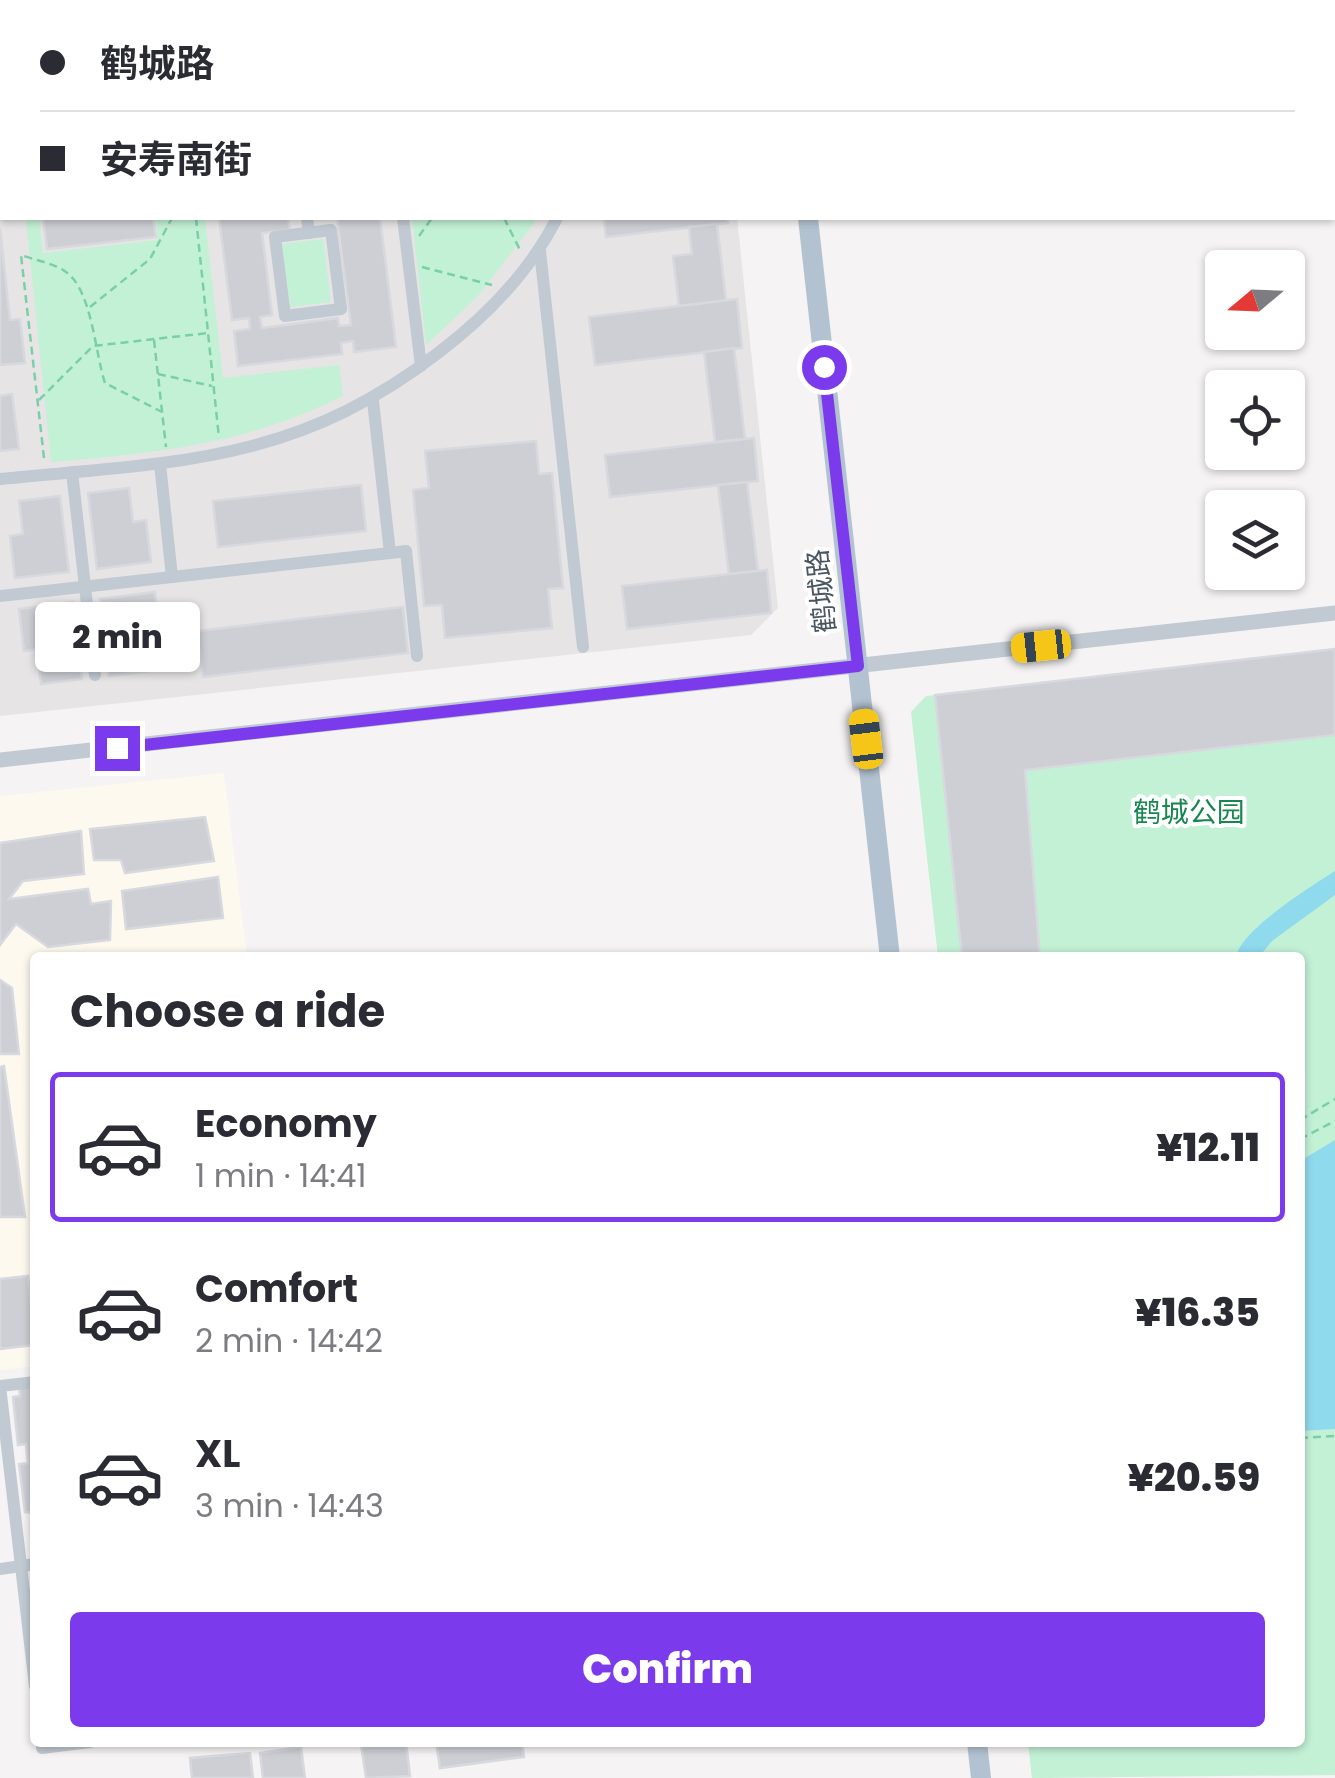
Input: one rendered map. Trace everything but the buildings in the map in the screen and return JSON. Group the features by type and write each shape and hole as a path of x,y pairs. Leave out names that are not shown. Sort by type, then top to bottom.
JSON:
{"main road":[{"name":"鹤城路","path":"808,220 889,952"},
{"path":"978,1747 981,1778"}],"street":[{"path":"307,220 308,233"},
{"path":"403,220 421,366"},
{"path":"0,479 164,463 302,434 373,400 481,321 540,252 556,220"},
{"path":"331,230 342,308 285,316 275,237 308,233 331,230"},
{"path":"540,252 584,647"},
{"path":"373,400 390,553"},
{"path":"164,463 172,577"},
{"path":"72,472 95,674"},
{"path":"0,596 406,551 417,656"},
{"path":"0,760 1335,613"},
{"path":"30,1383 0,1386 30,1600"},
{"path":"0,1569 28,1565"}],"path":[{"path":"89,308 150,259 171,220"},
{"path":"196,220 221,454"},
{"path":"505,220 528,265"},
{"path":"46,474 21,254 68,272 89,308 93,346 105,383 162,412"},
{"path":"408,262 508,289"},
{"path":"38,401 93,346 208,332"},
{"path":"154,339 164,463"},
{"path":"158,374 214,387"},
{"path":"1305,1117 1335,1099"},
{"path":"1305,1136 1335,1121"},
{"path":"1305,1438 1335,1436"}],"shaded area":[{"path":"0,220 737,220 778,608 751,635 0,716"},
{"path":"224,773 246,952 30,952 30,1367 0,1370 0,796"}],"green space":[{"path":"26,220 39,220 43,253 158,240 156,220 205,220 223,378 339,365 343,396 272,425 201,444 51,462"},
{"path":"412,220 536,220 477,297 426,345"},
{"path":"323,239 331,302 290,307 282,244"},
{"name":"鹤城公园","path":"1335,649 1335,1775 1032,1778 1028,1747 1305,1747 1305,952 937,952 911,712 926,696"}],"water":[{"path":"1335,871 1335,895 1272,941 1263,952 1238,952 1250,934"},
{"path":"1335,1140 1335,1429 1305,1431 1305,1158"}],"route":[{"path":"117,748 858,666 824,367"}]}
